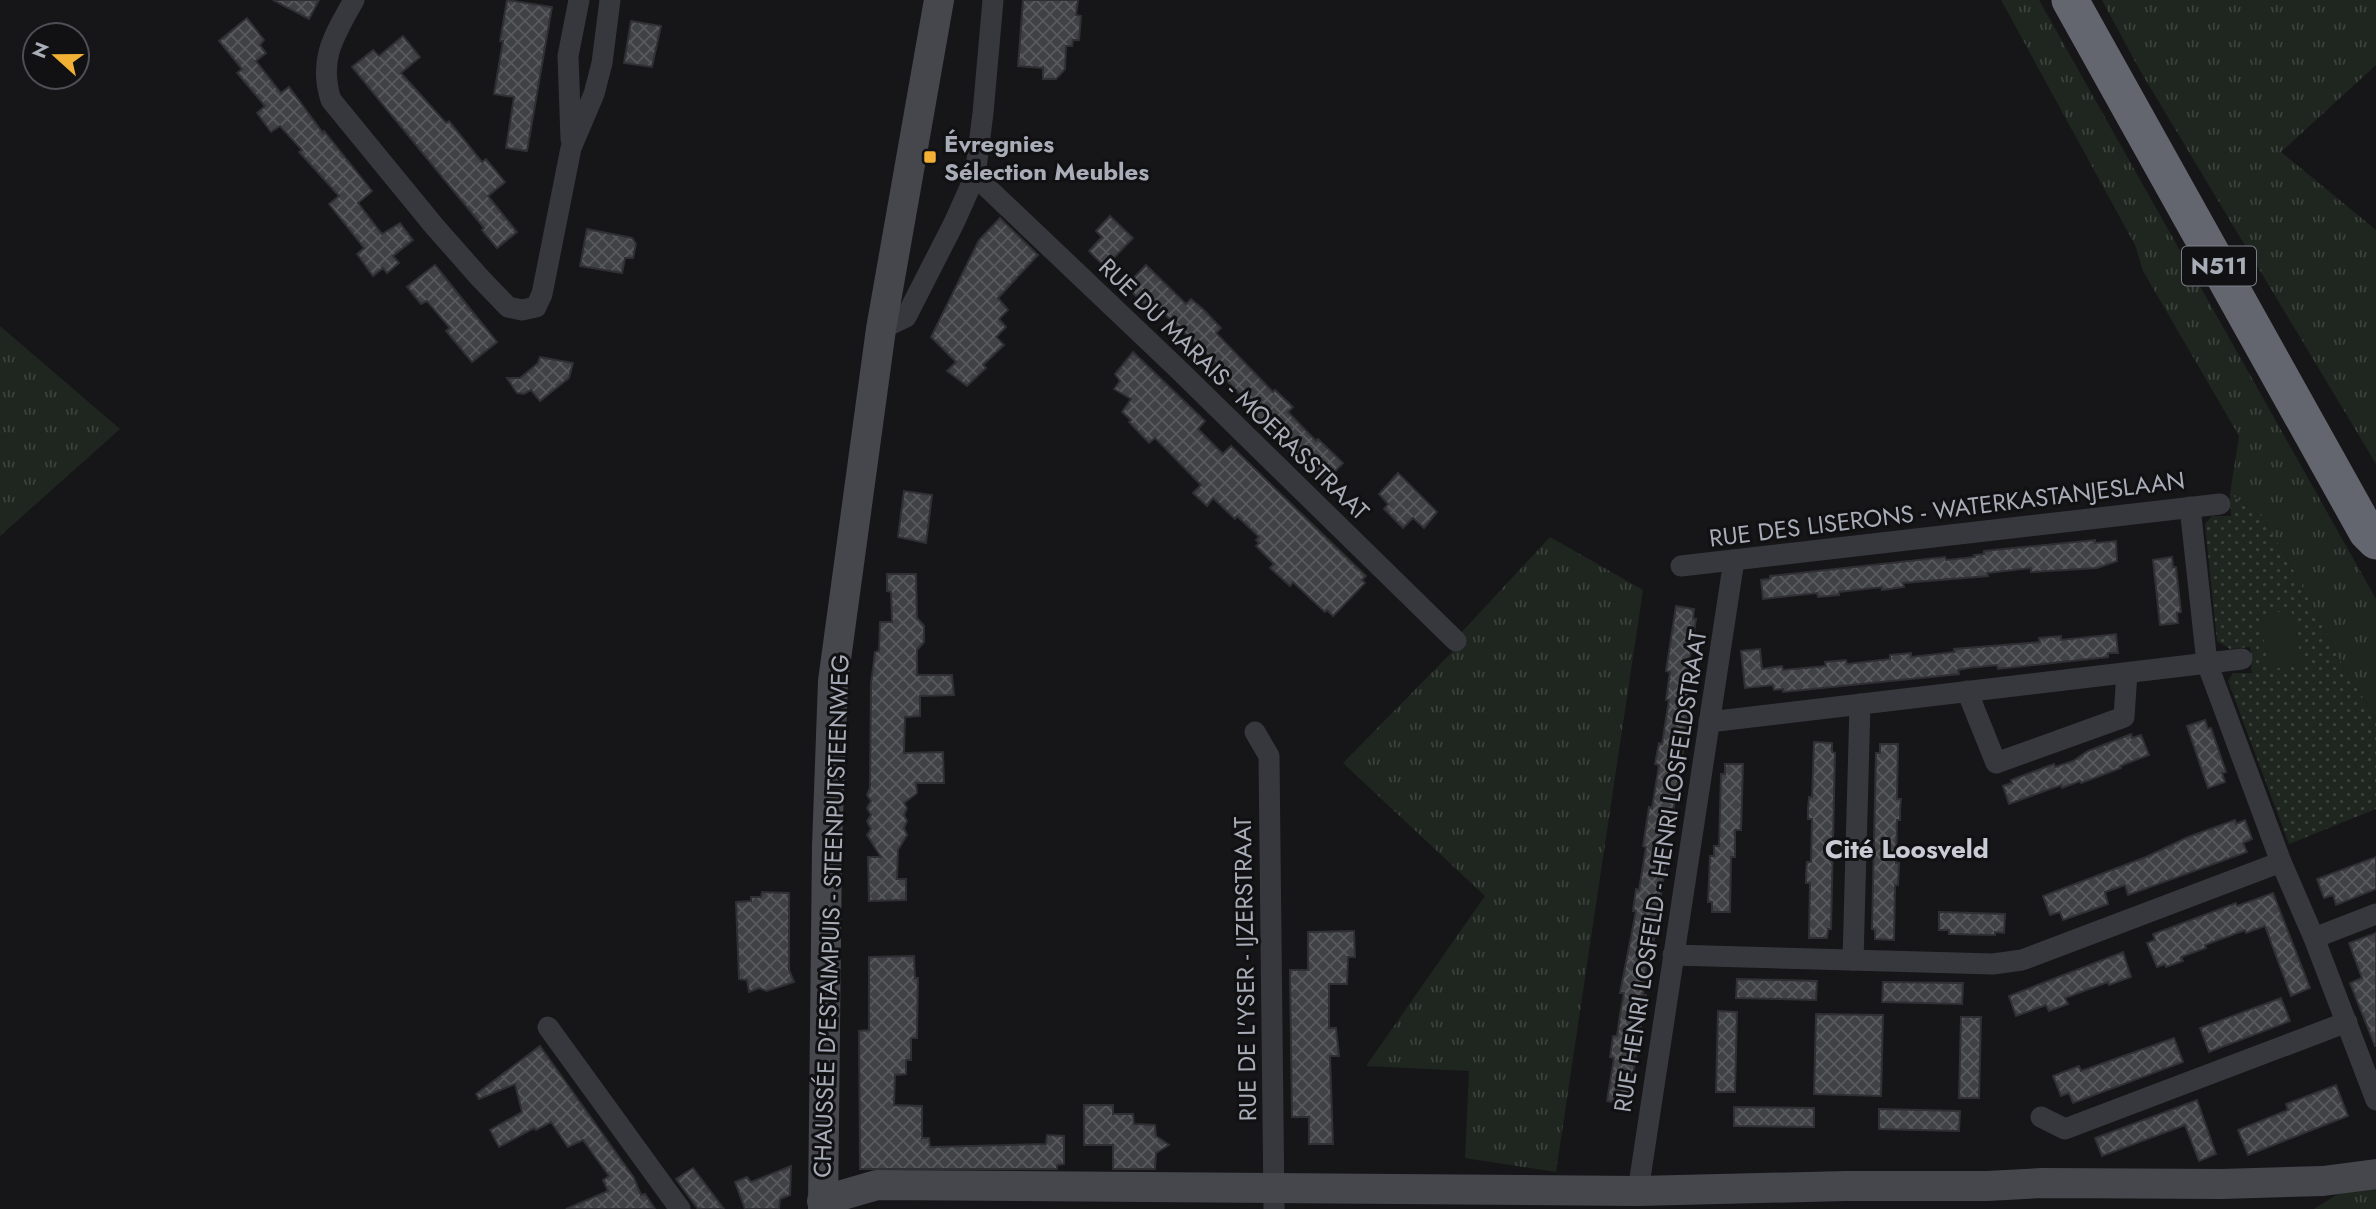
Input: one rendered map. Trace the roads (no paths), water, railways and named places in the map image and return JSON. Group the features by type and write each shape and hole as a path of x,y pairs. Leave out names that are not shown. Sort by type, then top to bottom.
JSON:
{"highway":[{"name":"N511","path":"2070,0 2373,541"}],"main road":[{"name":"CHAUSSÉE D'ESTAIMPUIS - STEENPUTSTEENWEG","path":"819,1206 833,681 881,329 939,0"},
{"path":"819,1206 877,1185 1274,1198 1411,1191 1638,1191 2042,1183 2247,1183 2323,1181 2376,1174"}],"street":[{"path":"354,0 333,39 325,62 326,83 331,100 435,227 508,307 522,310 536,307 542,295 571,148 594,94 610,0"},
{"path":"571,148 568,56 579,0"},
{"path":"881,329 906,317 975,177 993,0"},
{"name":"RUE DU MARAIS - MOERASSTRAAT","path":"975,177 1178,369 1456,641"},
{"name":"RUE DES LISERONS - WATERKASTANJESLAAN","path":"1681,566 2220,504"},
{"path":"2190,507 2207,663 2281,862 2314,938 2376,1100"},
{"name":"RUE HENRI LOSFELD - HENRI LOSFELDSTRAAT","path":"1638,1191 1734,560"},
{"path":"1709,722 2242,659"},
{"path":"1967,691 1996,764 2124,717 2127,673"},
{"path":"1853,960 1860,704"},
{"name":"RUE DE L'YSER - IJZERSTRAAT","path":"1255,732 1269,756 1274,1198"},
{"path":"1673,955 1993,964 2022,960 2281,862"},
{"path":"2314,938 2376,914"},
{"path":"2041,1117 2065,1129 2347,1022"},
{"path":"548,1027 680,1209"}],"place":[{"name":"Évregnies Sélection Meubles","path":"930,157"}],"district":[{"name":"Cité Loosveld","path":"1907,849"}]}
